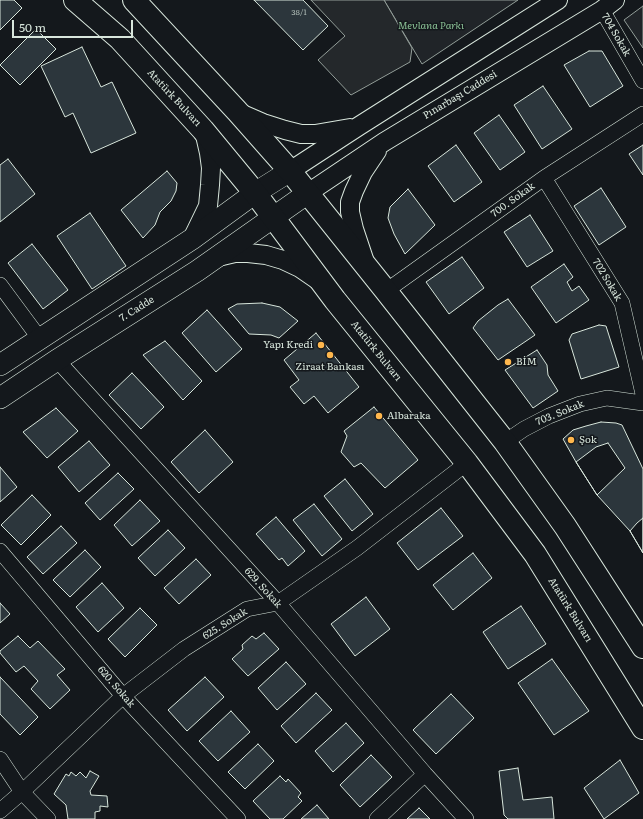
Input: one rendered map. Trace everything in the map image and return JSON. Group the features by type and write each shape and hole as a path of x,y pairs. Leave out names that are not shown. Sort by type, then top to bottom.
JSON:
{"main road":[{"name":"Atatürk Bulvarı","path":"75,0 120,40 203,130 274,218 322,283 467,463 535,554 643,728"},
{"path":"134,0 237,111 290,171 366,265 505,442 565,526 643,647"},
{"path":"0,365 192,239 290,171"},
{"name":"7. Cadde","path":"0,398 197,271 308,193"}],"street":[{"path":"290,171 358,126 558,0"},
{"name":"704 Sokak","path":"608,5 643,81"},
{"name":"Pınarbaşı Caddesi","path":"308,193 384,142 608,5"},
{"path":"237,111 263,123 301,134 333,132 358,126"},
{"name":"700. Sokak","path":"386,291 544,178 643,114"},
{"path":"192,239 208,206 211,168 203,130"},
{"path":"366,265 354,229 350,212 350,202 363,172 384,142"},
{"name":"702 Sokak","path":"544,178 622,303 643,394"},
{"path":"217,257 235,253 248,253 283,260 300,268 322,283"},
{"path":"0,285 40,339"},
{"name":"629. Sokak","path":"57,360 278,603 425,774 466,819"},
{"name":"703. Sokak","path":"505,442 524,429 549,416 580,404 607,398 643,403"},
{"name":"625. Sokak","path":"0,811 123,696 184,649 247,609 278,603 356,548 467,463"},
{"name":"620. Sokak","path":"0,551 123,696 238,819"},
{"path":"0,759 22,792 48,819"},
{"path":"378,819 425,774"}],"green space":[{"name":"Mevlana Parkı","path":"384,0 518,0 422,64"},
{"path":"643,6 643,48 624,20"}],"shaded area":[{"path":"311,0 384,0 412,48 410,62 351,95 318,60 345,36"}],"building":[{"path":"0,0 14,0 22,8 0,30"},
{"path":"254,0 303,0 328,26 303,50"},
{"path":"36,29 56,49 20,85 0,65"},
{"path":"82,47 101,87 112,82 136,133 91,153 73,113 65,117 41,66"},
{"path":"589,51 602,51 623,86 590,107 564,65"},
{"path":"543,86 572,129 542,149 514,105"},
{"path":"499,115 525,152 500,170 474,133"},
{"path":"456,145 482,182 454,202 428,166"},
{"path":"643,145 643,175 629,154"},
{"path":"8,159 35,194 0,222 0,165"},
{"path":"167,171 177,183 176,191 171,201 160,212 155,225 143,238 121,210"},
{"path":"601,188 626,227 599,245 574,206"},
{"path":"408,189 435,225 405,254 394,234 388,218 390,207"},
{"path":"90,213 126,266 92,289 57,236"},
{"path":"530,215 553,251 527,267 504,232"},
{"path":"32,244 68,290 43,309 8,263"},
{"path":"462,257 484,288 449,314 426,282"},
{"path":"564,264 573,277 567,282 572,291 579,286 589,300 556,323 531,287"},
{"path":"508,299 535,335 498,360 473,328 478,321"},
{"path":"262,303 280,307 298,321 279,338 271,335 249,334 228,309 237,304"},
{"path":"207,310 242,349 216,372 182,333"},
{"path":"599,325 606,326 619,367 581,379 569,340 572,334"},
{"path":"316,333 359,387 328,413 314,396 304,404 290,387 299,380 284,360"},
{"path":"165,341 202,381 183,400 143,355"},
{"path":"537,350 547,365 548,375 558,391 533,408 505,370"},
{"path":"132,373 164,407 141,429 109,395"},
{"path":"374,407 418,460 385,488 361,463 354,467 341,452 347,436 344,431"},
{"path":"56,408 78,431 47,458 23,432"},
{"path":"601,422 622,425 643,469 643,553 630,531 597,495 563,439 573,430"},
{"path":"205,430 233,462 199,493 171,462"},
{"path":"89,441 110,465 79,492 58,467"},
{"path":"608,443 625,468 597,495 576,462 596,447"},
{"path":"0,467 17,487 0,502"},
{"path":"118,473 134,489 100,520 85,503"},
{"path":"345,479 373,514 352,531 324,496"},
{"path":"32,495 51,515 21,545 1,525"},
{"path":"140,500 160,521 132,546 114,525"},
{"path":"314,504 342,539 322,556 293,520"},
{"path":"441,508 463,536 418,570 397,543"},
{"path":"276,517 305,551 288,566 282,558 279,560 256,534"},
{"path":"643,518 643,553 630,531"},
{"path":"61,526 77,543 43,574 27,557"},
{"path":"168,530 185,548 155,576 138,558"},
{"path":"85,550 101,567 70,597 53,580"},
{"path":"473,553 492,578 453,610 433,585"},
{"path":"196,559 211,575 179,604 164,588"},
{"path":"102,583 124,608 98,632 76,607"},
{"path":"366,597 390,629 355,656 331,624"},
{"path":"0,603 10,614 0,623"},
{"path":"521,606 546,644 508,669 483,632"},
{"path":"140,608 157,625 125,657 108,639"},
{"path":"264,633 279,649 248,676 232,659 243,649 242,645 252,636 256,639"},
{"path":"18,636 30,648 38,641 65,669 57,675 70,690 50,709 31,689 38,681 24,666 16,672 0,653 0,651"},
{"path":"552,659 589,711 554,735 518,683"},
{"path":"286,662 306,684 277,710 258,688"},
{"path":"0,677 38,717 20,735 0,714"},
{"path":"205,677 224,697 187,731 168,710"},
{"path":"316,693 332,710 296,743 281,726"},
{"path":"451,694 474,718 436,754 413,730"},
{"path":"231,711 250,732 218,761 199,741"},
{"path":"346,723 364,743 333,772 315,751"},
{"path":"258,744 274,761 245,789 228,772"},
{"path":"371,755 392,777 360,807 340,785"},
{"path":"620,760 639,793 604,819 584,788"},
{"path":"518,768 523,800 552,797 554,819 508,819 504,815 499,771"},
{"path":"90,771 99,776 90,791 91,795 107,796 108,807 100,806 100,811 95,812 95,819 68,819 66,805 54,794 66,774 69,776 71,772 76,776 80,772 86,778"},
{"path":"280,776 286,782 288,779 301,793 298,797 302,801 283,819 270,819 253,801"},
{"path":"317,805 329,819 301,819"},
{"path":"419,808 430,819 407,819"}],"place":[{"name":"Yapı Kredi","path":"321,345"},
{"name":"Ziraat Bankası","path":"330,355"},
{"name":"BİM","path":"508,362"},
{"name":"Albaraka","path":"379,416"},
{"name":"Şok","path":"571,440"}]}
